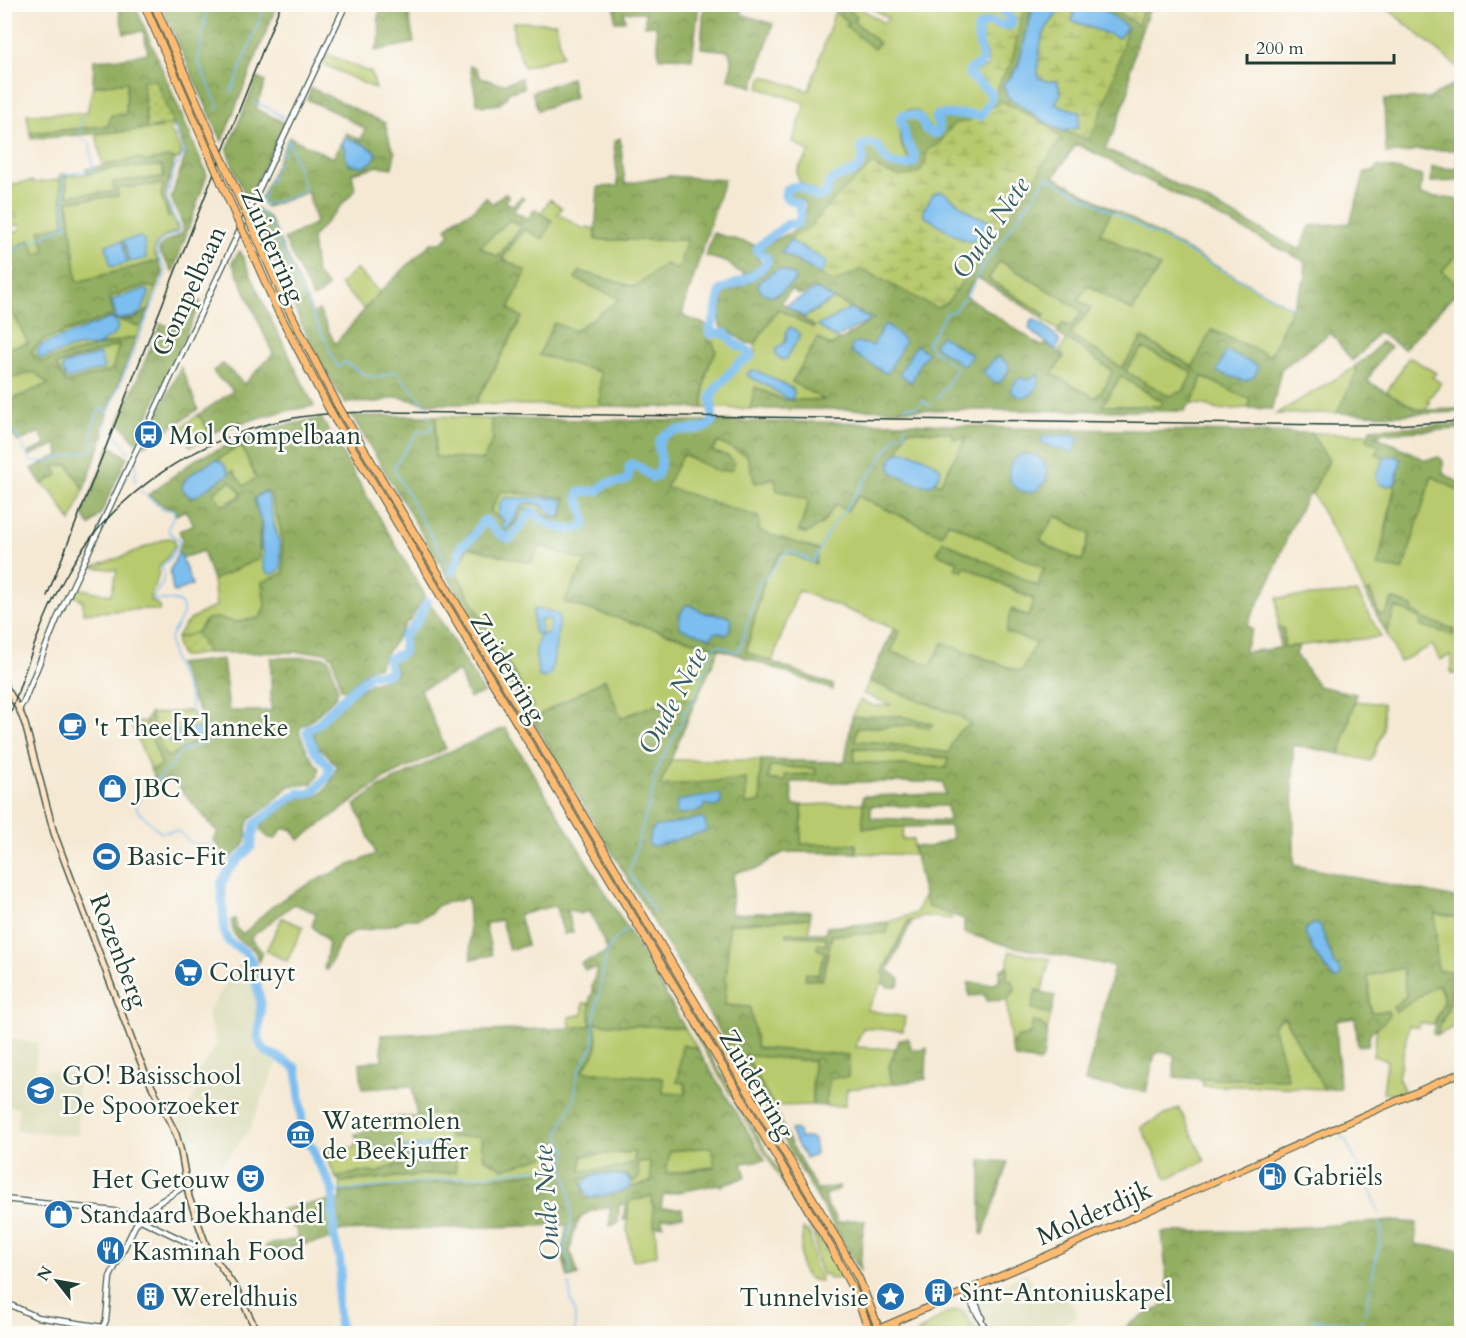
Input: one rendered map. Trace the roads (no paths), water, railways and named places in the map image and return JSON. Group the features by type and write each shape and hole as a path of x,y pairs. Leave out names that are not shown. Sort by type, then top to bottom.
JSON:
{"highway":[{"name":"Zuiderring","path":"144,4 278,311 327,405 830,1246 853,1289 870,1333"},
{"name":"Zuiderring","path":"154,4 287,306 337,404 838,1240 858,1279 880,1331"}],"main road":[{"name":"Rozenberg","path":"4,684 19,709 29,737 54,833 134,1046 176,1134 186,1185 197,1222 206,1245 240,1295 258,1334"},
{"name":"Molderdijk","path":"870,1333 880,1331 1461,1072"},
{"path":"893,1334 896,1322"}],"street":[{"name":"Gompelbaan","path":"19,709 57,619 346,4"},
{"path":"4,1302 37,1317 104,1327 110,1277 132,1231 149,1209 186,1185"},
{"path":"4,1198 107,1210 139,1219 195,1246 206,1245"},
{"path":"967,1291 976,1314 989,1334"}],"water":[{"path":"1034,5 1093,5 1100,7 1127,27 1119,38 1072,21 1074,9 1064,7 1045,31 1040,47 1038,77 1046,81 1057,81 1061,93 1055,104 1080,112 1078,128 1063,131 1040,119 1007,96 1003,84 1018,66"},
{"path":"346,138 359,142 377,154 372,162 358,166 349,164 345,155 346,149 342,145"},
{"path":"942,191 973,214 989,221 995,227 991,233 981,235 970,242 952,234 924,216 923,211 933,194"},
{"path":"140,237 144,240 146,259 129,262 124,240"},
{"path":"790,240 826,261 824,270 820,274 781,252"},
{"path":"122,241 127,263 111,267 106,245"},
{"path":"780,269 795,276 795,280 778,294 770,295 762,292 758,283"},
{"path":"144,289 149,291 149,294 141,312 135,317 116,319 112,300"},
{"path":"817,289 834,299 804,317 787,307 787,305"},
{"path":"851,309 870,319 837,337 833,337 818,325 835,318 838,314"},
{"path":"113,319 118,324 117,330 100,345 75,347 44,358 40,358 37,353 40,346 44,344"},
{"path":"1035,320 1058,338 1060,342 1056,350 1031,331 1029,327 1031,321"},
{"path":"884,325 887,325 905,341 887,374 851,352 852,346 857,342 873,346"},
{"path":"790,327 800,336 786,359 783,360 777,356 776,350 786,341 786,332"},
{"path":"941,336 972,355 964,366 935,347 934,344"},
{"path":"916,345 928,353 920,363 912,382 900,373"},
{"path":"1226,351 1258,366 1255,376 1245,381 1217,372"},
{"path":"100,354 103,369 66,378 62,369 63,365"},
{"path":"999,357 1008,364 1009,369 998,383 983,373 993,360"},
{"path":"753,370 793,389 792,399 787,399 747,375"},
{"path":"1039,375 1038,382 1034,392 1030,395 1022,397 1010,391 1020,378 1029,380"},
{"path":"1071,435 1080,438 1072,453 1041,442 1043,436"},
{"path":"900,452 928,459 941,469 935,482 930,485 919,484 891,471 890,464 893,456"},
{"path":"1028,454 1042,459 1047,473 1042,487 1028,492 1014,487 1009,473 1014,459"},
{"path":"1396,456 1401,460 1395,484 1388,486 1379,484 1376,476 1385,457"},
{"path":"215,460 225,466 229,474 196,496 189,496 182,488 184,483 195,471"},
{"path":"265,492 268,495 280,545 281,569 269,574 264,569 261,536 263,524 255,500 257,496"},
{"path":"504,498 558,498 564,503 561,516 557,518 539,504 523,504 508,529 505,530 502,527 505,522 498,512"},
{"path":"178,553 181,555 192,585 175,592 170,570"},
{"path":"689,605 703,612 722,615 732,620 728,633 726,635 717,632 711,638 680,628 681,613 685,606"},
{"path":"534,609 555,612 559,617 551,673 542,678 539,676 536,649 542,634 549,632 551,620 547,618 540,621 541,631 535,634"},
{"path":"195,728 202,730 201,738 188,740 177,746 170,741 171,730"},
{"path":"718,794 721,796 721,804 717,806 705,804 702,810 678,815 676,813 677,801"},
{"path":"702,818 707,828 706,831 655,846 648,843 655,827"},
{"path":"1313,924 1320,925 1334,964 1342,972 1338,979 1334,979 1313,951 1305,932 1307,927"},
{"path":"795,1129 800,1138 814,1140 816,1153 814,1156 806,1158 804,1156 791,1133 791,1130"},
{"path":"443,1143 445,1146 442,1151 397,1157 397,1148"},
{"path":"602,1174 625,1176 629,1178 631,1187 590,1199 583,1184 589,1177"}],"waterway":[{"path":"205,4 206,15 198,62 218,105 216,110"},
{"path":"231,93 266,4"},
{"path":"452,572 461,546 473,537 483,521 486,520 496,531 510,539 530,513 534,512 544,521 556,527 563,529 583,527 585,522 579,492 598,491 605,484 627,480 629,466 632,464 653,478 656,477 661,461 659,442 664,435 669,432 700,429 707,427 713,421 711,398 713,392 739,363 751,356 750,352 734,343 725,333 710,334 709,330 714,320 721,290 764,267 768,261 758,252 759,246 788,224 799,222 801,214 799,204 785,196 786,190 795,186 818,197 825,195 829,183 834,179 858,169 863,157 861,146 868,144 876,145 889,162 901,165 914,163 915,156 907,142 900,121 903,115 918,117 925,129 935,134 939,132 939,125 935,118 937,115 981,116 992,94 970,76 969,72 981,64 983,59 978,28 986,23 1011,25 1012,20 998,6 999,4"},
{"path":"253,102 284,118"},
{"path":"4,254 66,226 63,176 93,170 90,144 81,138 82,116"},
{"path":"106,429 109,411 166,272 157,254 158,245 166,237 180,231 167,199 175,168 184,153 175,128 178,124"},
{"path":"281,157 289,138"},
{"path":"267,187 262,200 263,204 270,204 305,191 289,140"},
{"path":"275,170 279,161"},
{"path":"269,183 273,174"},
{"name":"Oude Nete","path":"937,399 956,372 955,367 927,344 947,312 953,312 971,290 980,271 1047,177 1293,308"},
{"path":"259,210 268,220 338,368 344,362 376,378 395,371 427,406"},
{"name":"Oude Nete","path":"904,408 916,407 923,401 931,406"},
{"path":"4,419 21,442 30,460 33,462 49,461 95,447 91,431 100,408 108,411"},
{"path":"432,424 431,429 427,431 419,430 393,468 452,572"},
{"name":"Oude Nete","path":"655,912 630,871 657,769 681,723 684,712 691,705 715,647 718,645 737,652 740,649 760,579 765,579 787,552 813,562 829,531 896,435 905,435 905,425"},
{"path":"114,432 129,452"},
{"path":"135,483 136,462"},
{"path":"141,491 163,510 173,510 175,513 168,529 170,534 180,541 163,565 162,584 153,597 154,600 179,602 183,608 182,617 170,638 172,654 191,701 193,719 197,724 216,734 212,740 179,752 173,765 163,773 136,807 160,832 178,831 193,844 210,844 229,870"},
{"path":"342,1334 337,1300 341,1271 334,1238 333,1192 316,1159 314,1150 307,1142 302,1123 296,1068 267,1052 261,1046 258,1035 261,1004 252,965 245,952 229,942 224,932 221,884 229,869 251,847 255,824 290,798 299,793 309,794 314,791 327,777 330,768 315,751 307,732 371,674 391,672 388,660 404,651 403,637 417,622 427,602"},
{"name":"Oude Nete","path":"570,1275 570,1264 565,1251 570,1229 571,1207 563,1169 567,1152 559,1130 574,1100 578,1072 594,1044 594,1019 607,952 614,941 627,929"},
{"path":"1341,1136 1345,1139 1371,1192 1379,1214"},
{"path":"333,1192 535,1169 562,1169"},
{"path":"1365,1313 1382,1231 1380,1221"},
{"name":"Oude Nete","path":"569,1284 575,1312 575,1334"},
{"path":"1344,1323 1357,1323 1363,1319"},
{"path":"1309,1334 1314,1320 1342,1322"}],"railway":[{"path":"47,596 281,4"},
{"path":"4,734 31,654 56,595 84,547 107,519 133,494 162,472 193,454 225,438 294,418 339,413 385,412 1336,425 1394,425 1462,421"}],"place":[{"name":"Mol Gompelbaan","path":"148,435"},
{"name":"'t Thee[K]anneke","path":"73,727"},
{"name":"JBC","path":"113,788"},
{"name":"Basic-Fit","path":"106,856"},
{"name":"Colruyt","path":"188,972"},
{"name":"GO! Basisschool De Spoorzoeker","path":"41,1090"},
{"name":"Watermolen de Beekjuffer","path":"301,1135"},
{"name":"Gabriëls","path":"1272,1176"},
{"name":"Het Getouw","path":"251,1179"},
{"name":"Standaard Boekhandel","path":"59,1214"},
{"name":"Kasminah Food","path":"111,1251"},
{"name":"Sint-Antoniuskapel","path":"938,1292"},
{"name":"Wereldhuis","path":"150,1297"},
{"name":"Tunnelvisie","path":"890,1297"}]}
